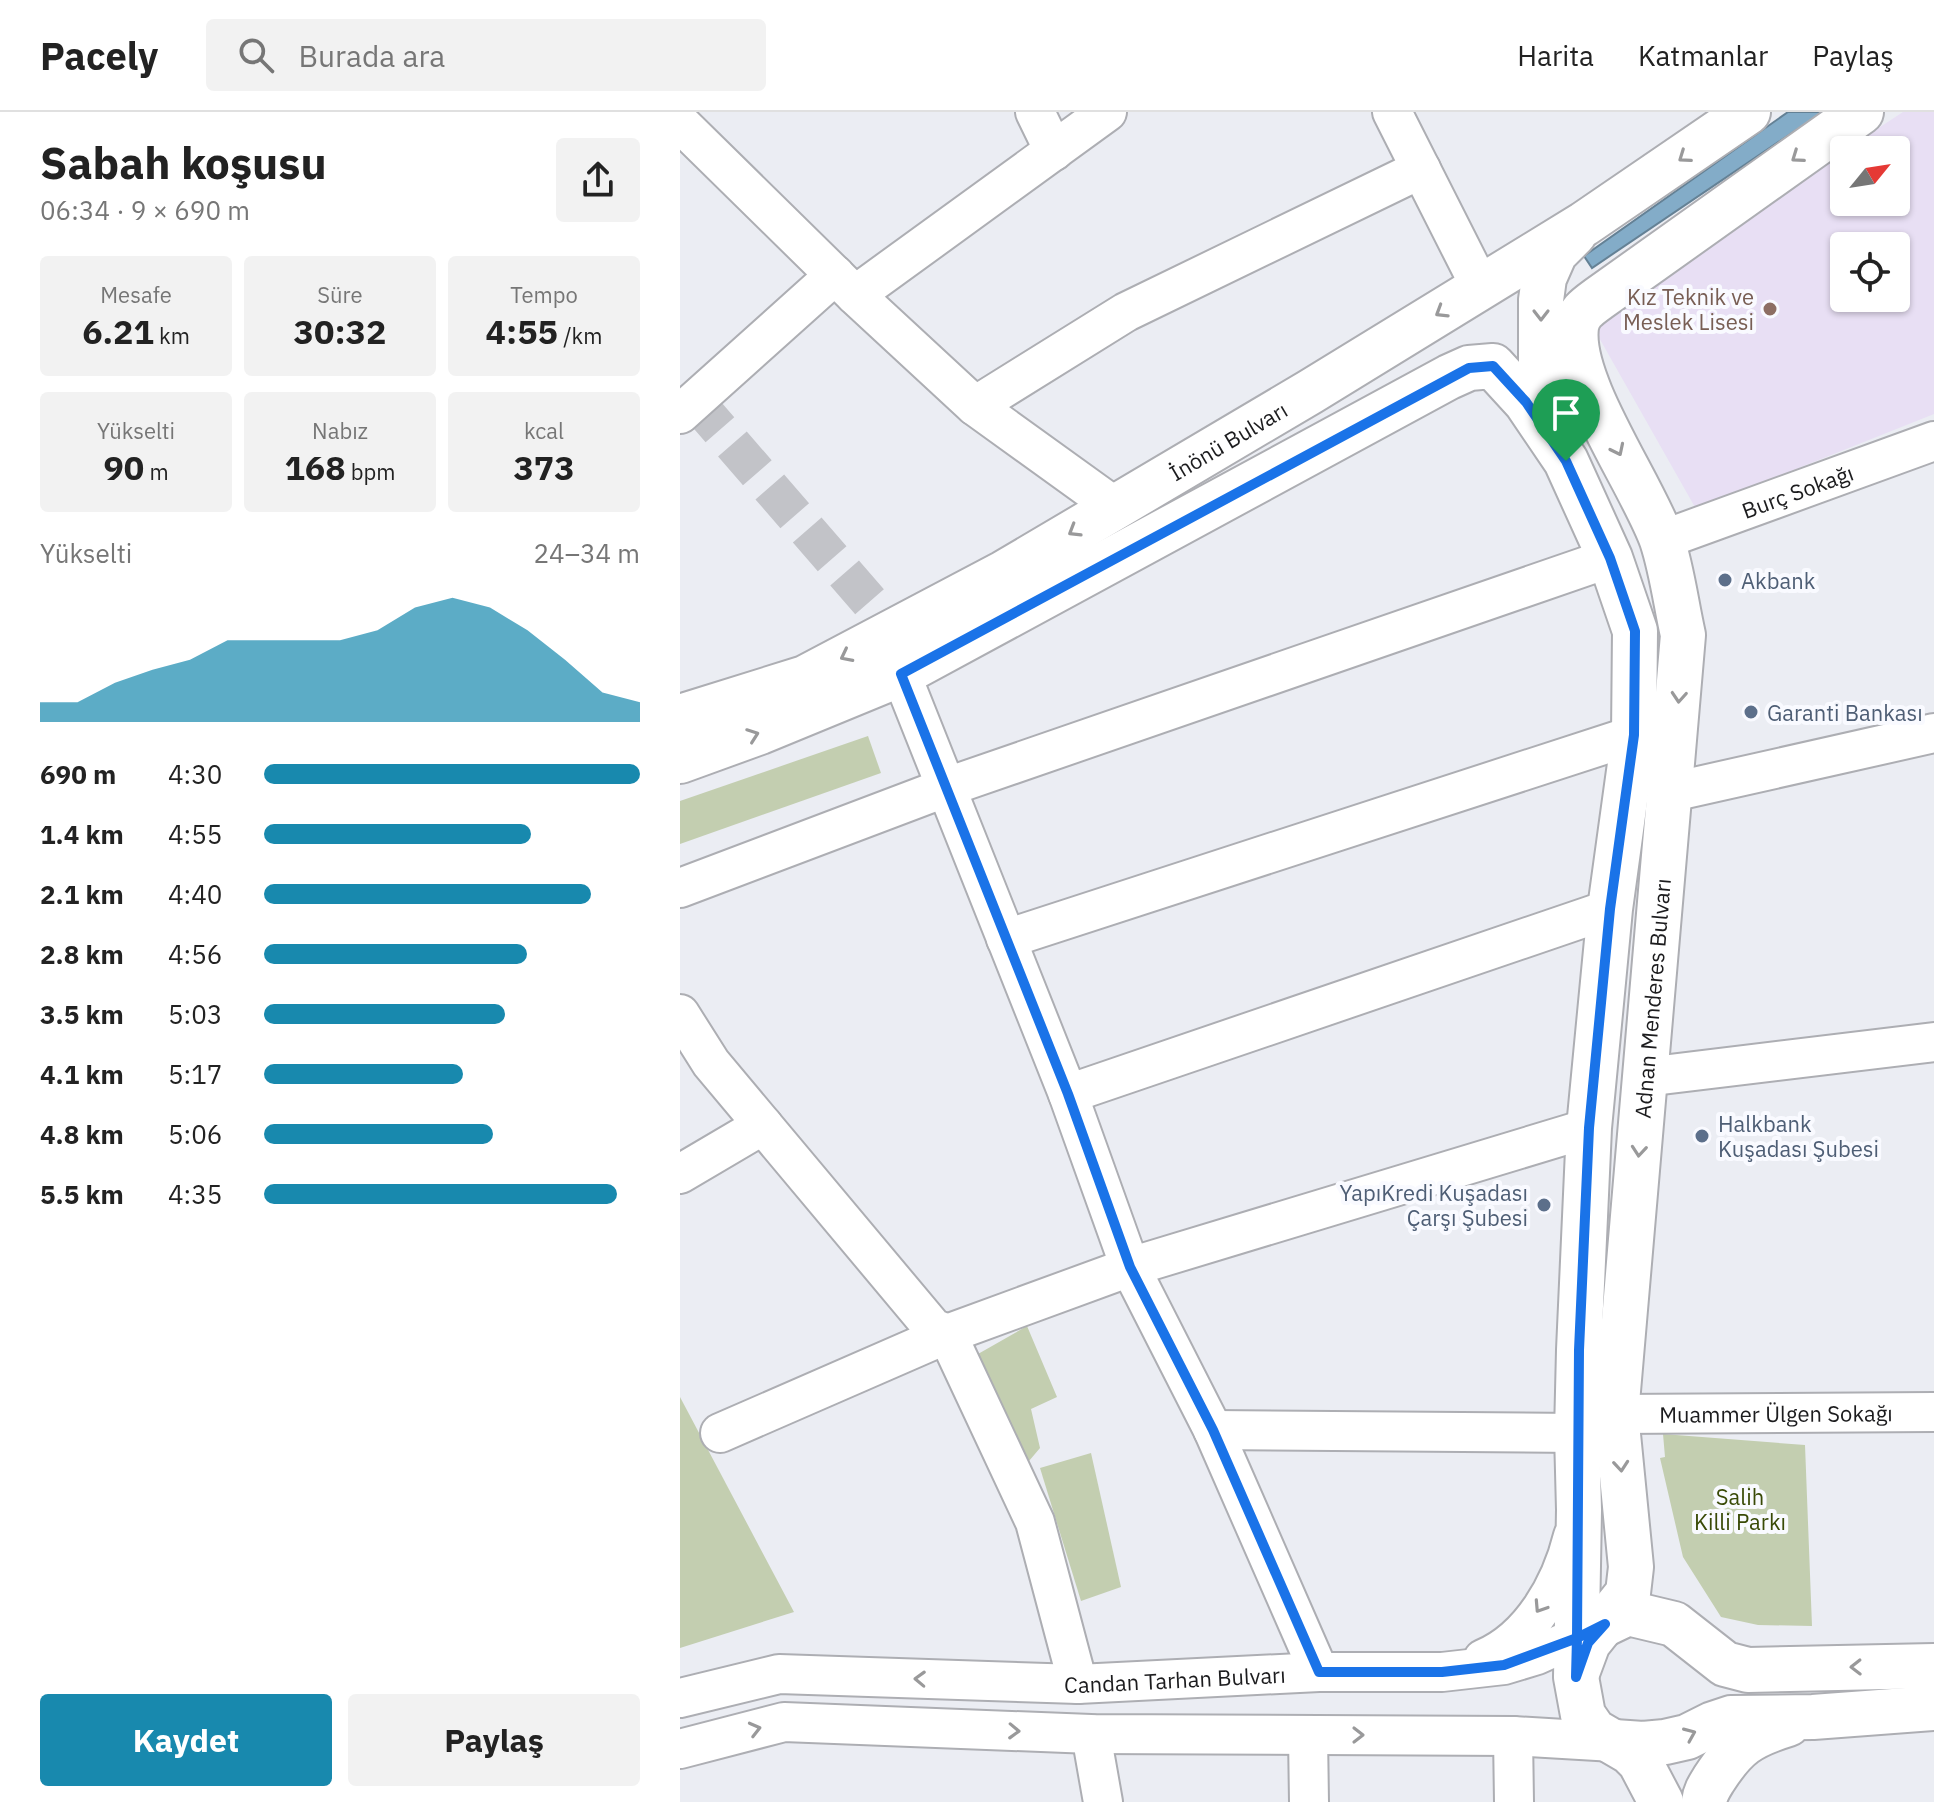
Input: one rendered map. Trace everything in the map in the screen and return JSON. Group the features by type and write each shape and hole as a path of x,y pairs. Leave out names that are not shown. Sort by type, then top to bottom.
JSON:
{"main road":[{"name":"İnönü Bulvarı","path":"680,717 805,678 1004,573 1481,288 1584,224 1748,112"},
{"name":"Adnan Menderes Bulvarı","path":"1586,1646 1628,1593 1631,1567 1616,1414 1672,792 1683,635 1662,540 1588,388 1576,349 1576,324 1583,310 1861,112"},
{"path":"1584,224 1555,253 1544,278 1541,363 1566,461 1610,558 1635,631 1634,735 1610,909 1589,1128 1577,1433 1586,1646 1583,1715 1594,1731 1640,1762 1661,1802"},
{"name":"İnönü Bulvarı","path":"680,761 901,674 1469,368 1493,366 1508,380 1566,461"},
{"name":"Candan Tarhan Bulvarı","path":"1586,1646 1628,1613 1674,1624 1725,1664 1748,1670 1934,1666"},
{"path":"1614,1742 1665,1742 1687,1737 1731,1718 1813,1717 1934,1708"},
{"path":"1704,1802 1705,1795 1738,1746 1767,1731 1813,1717"}],"street":[{"path":"1035,112 1054,151"},
{"path":"685,400 845,285 1054,151 1107,112"},
{"path":"1392,112 1481,288"},
{"path":"680,123 845,285 975,406 1115,507"},
{"path":"975,406 1126,312 1421,169"},
{"name":"Burç Sokağı","path":"1662,540 1934,441"},
{"path":"680,888 947,787 1610,558"},
{"path":"901,674 1068,1094 1130,1267 1213,1430 1319,1672"},
{"path":"1672,792 1934,733"},
{"path":"1006,939 1634,735"},
{"path":"1068,1094 1610,909"},
{"path":"680,1014 711,1063 933,1328 947,1334 1035,1522 1078,1684"},
{"path":"680,1035 711,1063"},
{"path":"1645,1077 1934,1042"},
{"path":"680,1174 763,1125"},
{"path":"720,1433 947,1334 1130,1267 1589,1128"},
{"name":"Muammer Ülgen Sokağı","path":"1616,1414 1934,1412"},
{"path":"1213,1430 1577,1433"},
{"path":"1457,1670 1494,1654 1526,1629 1555,1585 1568,1553 1579,1510"},
{"name":"Candan Tarhan Bulvarı","path":"680,1698 779,1674 1078,1684 1319,1672 1457,1670 1504,1665 1586,1646"},
{"path":"680,1749 784,1722 1091,1734 1513,1736 1614,1742"},
{"path":"1091,1734 1103,1802"},
{"path":"1308,1735 1309,1802"},
{"path":"1513,1736 1514,1802"}],"shaded area":[{"name":"Kız Teknik ve Meslek Lisesi","path":"1903,112 1934,112 1934,414 1696,509 1589,320 1830,160 1830,216 1910,216 1910,136 1866,136"}],"green space":[{"path":"868,736 881,773 680,844 680,801"},
{"path":"1027,1326 1057,1397 1031,1409 1040,1448 1029,1461 978,1354"},
{"path":"680,1397 794,1612 680,1648"},
{"name":"Salih Killi Parkı","path":"1663,1434 1805,1445 1812,1626 1758,1625 1721,1617 1683,1557 1660,1458 1665,1457"},
{"path":"1091,1453 1121,1587 1081,1601 1040,1468"}],"water":[{"path":"1788,112 1823,112 1592,268 1584,256"}],"tunnel":[{"path":"695,401 895,631"}],"place":[{"name":"Kız Teknik ve Meslek Lisesi","path":"1770,309"},
{"name":"Akbank","path":"1725,580"},
{"name":"Garanti Bankası","path":"1751,712"},
{"name":"Halkbank Kuşadası Şubesi","path":"1702,1136"},
{"name":"YapıKredi Kuşadası Çarşı Şubesi","path":"1544,1205"}],"route":[{"path":"1566,461 1508,380 1493,366 1469,368 901,674 1068,1094 1130,1267 1213,1430 1319,1672 1442,1672 1504,1665 1577,1638 1576,1677 1588,1643 1605,1624 1577,1638 1579,1350 1589,1128 1610,909 1634,735 1635,631 1610,558 1566,461"}]}
